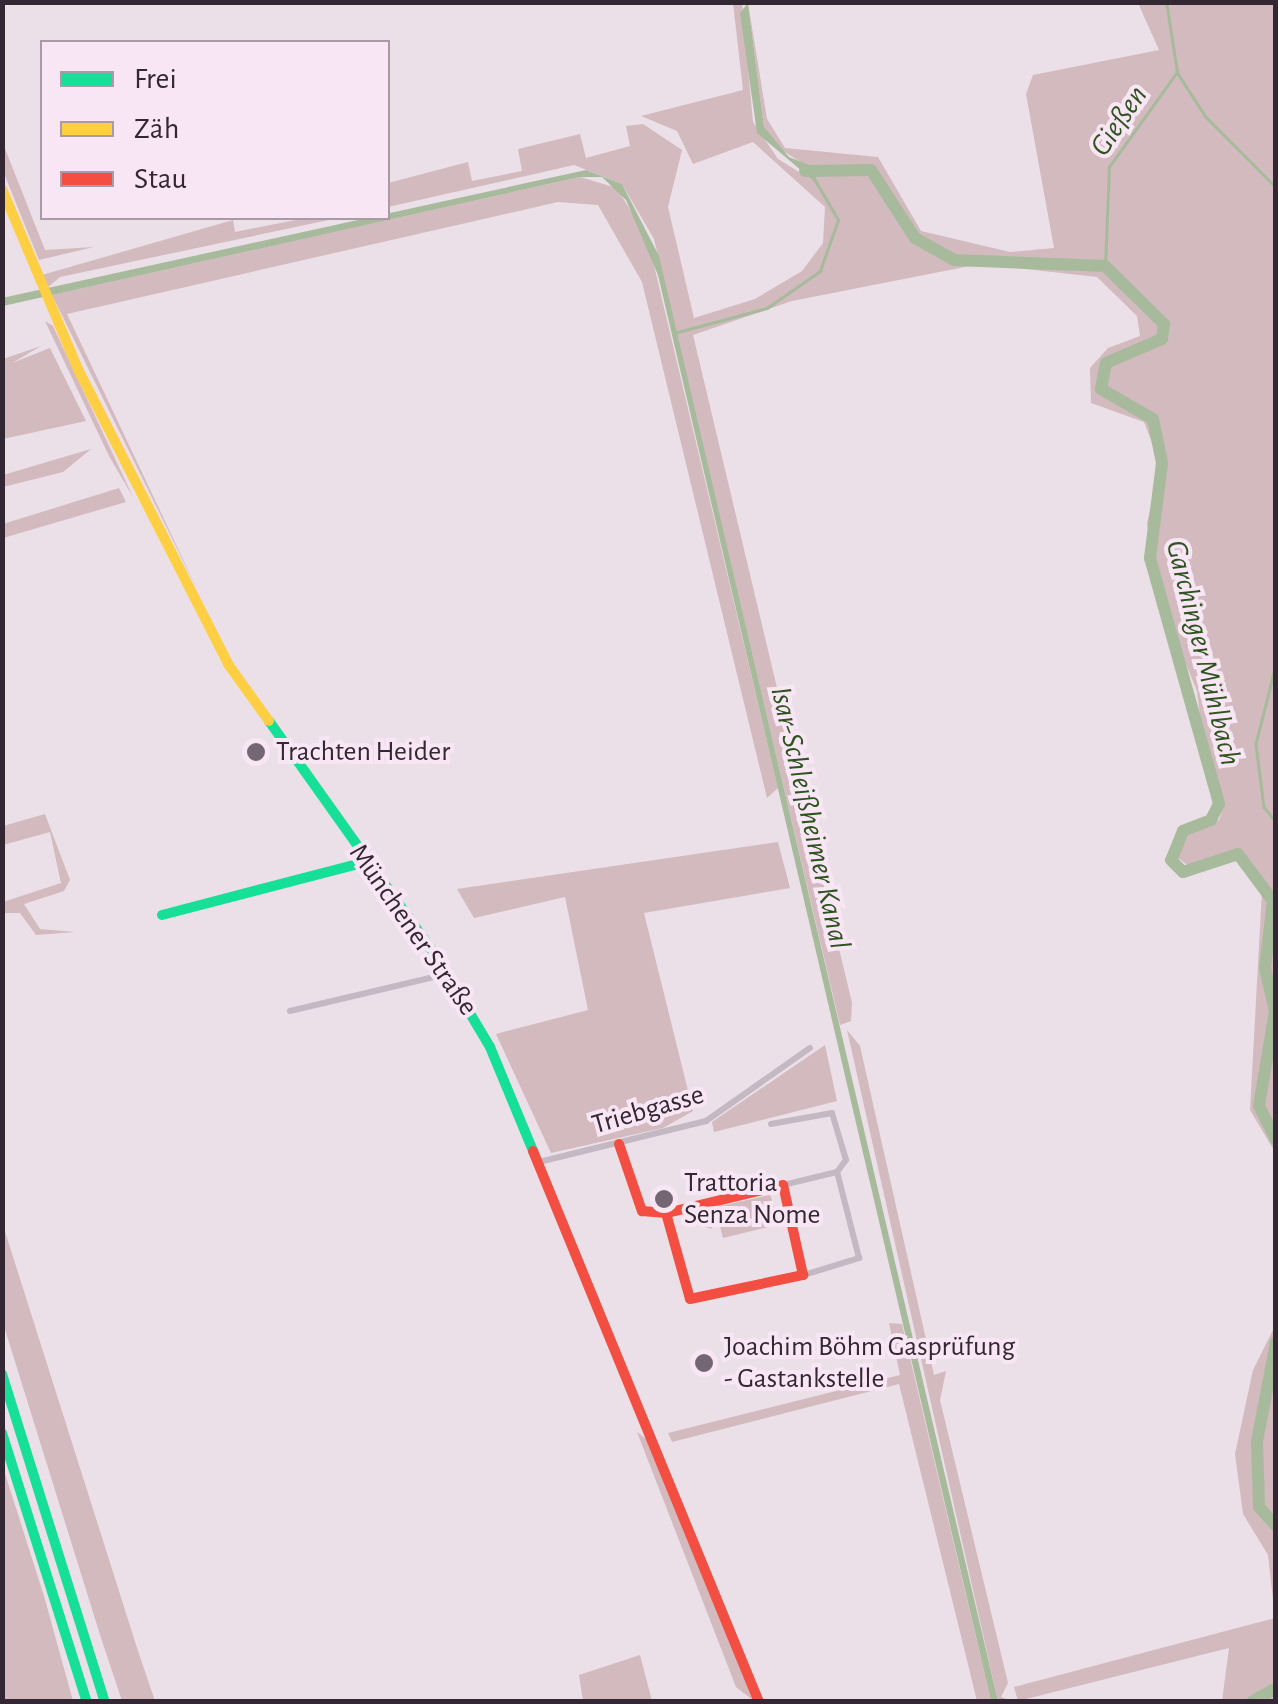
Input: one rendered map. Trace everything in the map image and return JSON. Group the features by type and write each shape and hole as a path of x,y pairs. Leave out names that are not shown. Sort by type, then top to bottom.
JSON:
{"main road":[{"name":"Münchener Straße","path":"2,189 48,304 228,664 444,974 538,1162 759,1702"},
{"path":"162,915 366,862"},
{"path":"619,1144 642,1211 666,1214 783,1185 802,1276 690,1299 666,1214"},
{"path":"2,1374 105,1702"},
{"path":"2,1433 87,1702"}],"street":[{"path":"290,1012 444,974"},
{"name":"Triebgasse","path":"538,1162 706,1121 810,1048"},
{"path":"771,1124 832,1113 846,1160 838,1172 783,1185"},
{"path":"802,1276 860,1258 838,1172"}],"shaded area":[{"path":"733,3 742,3 753,122 778,159 804,175 810,168 777,147 764,127 748,3 767,119 785,148 878,157 921,231 1010,252 1054,248 1026,94 1033,75 1159,50 1138,3 1275,3 1275,1152 1250,1110 1262,891 1237,849 1190,867 1175,856 1190,829 1219,820 1224,806 1206,765 1197,691 1156,591 1147,523 1161,466 1144,422 1091,403 1090,368 1108,348 1140,336 1137,316 1097,277 980,264 792,301 693,335 852,1003 851,1021 840,1025 654,239 622,184 574,165 390,207 390,182 468,162 472,181 522,171 518,149 580,134 586,158 630,146 626,126 643,124 682,150 668,207 694,318 755,299 802,271 823,243 825,207 753,142 693,164 677,131 641,116 743,90"},
{"path":"748,3 764,127 789,157 819,169 815,182 757,133 740,13"},
{"path":"2,141 45,250 94,247 39,260 3,171"},
{"path":"586,170 622,184 659,256 998,1701 991,1701 658,275 626,200 602,177 580,177 390,219 390,213"},
{"path":"580,177 617,188 648,240 778,788 767,798 642,282 598,205 558,202 67,314 198,591 52,295"},
{"path":"233,220 235,232 296,220 329,220 60,277 48,287 42,275"},
{"path":"358,220 388,220 3,306 2,298"},
{"path":"45,321 53,326 133,497 109,456"},
{"path":"41,346 12,363 50,348 86,421 3,439 3,359"},
{"path":"91,449 63,472 3,487 3,475"},
{"path":"119,488 126,502 3,538 3,524"},
{"path":"45,814 70,880 64,891 24,904 40,929 75,932 36,935 20,913 3,913 3,902 61,883 50,832 3,845 3,826"},
{"path":"778,842 790,888 644,913 693,1111 663,1128 551,1153 496,1034 588,1010 565,897 474,918 457,889"},
{"path":"847,1030 860,1046 934,1375 946,1371 940,1400 1008,1683 1001,1697 1012,1701 998,1701"},
{"path":"825,1045 837,1101 714,1132 712,1122"},
{"path":"770,1195 781,1224 723,1238 718,1218 711,1229 699,1224 705,1210 717,1216 716,1207"},
{"path":"2,1222 155,1701 122,1701 101,1638 3,1323"},
{"path":"889,1323 902,1324 991,1701 977,1701 899,1384 672,1442 668,1433 900,1375"},
{"path":"1275,1326 1275,1618 1268,1555 1243,1514 1235,1454 1253,1370"},
{"path":"637,1432 646,1439 754,1701 736,1687"},
{"path":"2,1464 44,1596 73,1701 3,1701"},
{"path":"1275,1618 1275,1701 1222,1701 1229,1648 1018,1701 1014,1687"},
{"path":"640,1655 652,1701 583,1701 579,1675"}],"waterway":[{"name":"Gießen","path":"1105,266 1109,167 1177,72 1166,2"},
{"path":"1177,72 1206,117 1276,187"},
{"name":"Garchinger Mühlbach","path":"805,171 871,170 915,238 954,260 1105,266 1164,324 1162,339 1106,363 1101,389 1153,419 1162,463 1150,558 1219,804 1211,820 1183,831 1171,860 1183,872 1238,854 1273,901 1265,968 1275,1011 1259,1106 1276,1140"},
{"path":"678,332 767,308 820,271 838,220 814,179"},
{"path":"1276,665 1256,744 1264,807 1276,822"},
{"name":"Garchinger Mühlbach","path":"1276,1342 1257,1442 1259,1507 1276,1526"},
{"name":"Garchinger Mühlbach","path":"1252,1702 1276,1688"}],"traffic: fast":[{"path":"269,721 434,953 490,1047 533,1151"},
{"path":"162,915 366,862"},
{"path":"2,1374 105,1702"},
{"path":"2,1433 87,1702"}],"traffic: slow":[{"path":"2,189 79,371 228,664 269,721"}],"traffic: jam":[{"path":"619,1144 642,1211 666,1213 690,1299 803,1275 783,1185 666,1213"},
{"path":"533,1151 759,1702"}],"place":[{"name":"Trachten Heider","path":"256,752"},
{"name":"Trattoria Senza Nome","path":"664,1199"},
{"name":"Joachim Böhm Gasprüfung - Gastankstelle","path":"704,1363"}],"water label":[{"name":"Isar-Schleißheimer Kanal","path":"810,818"}]}
